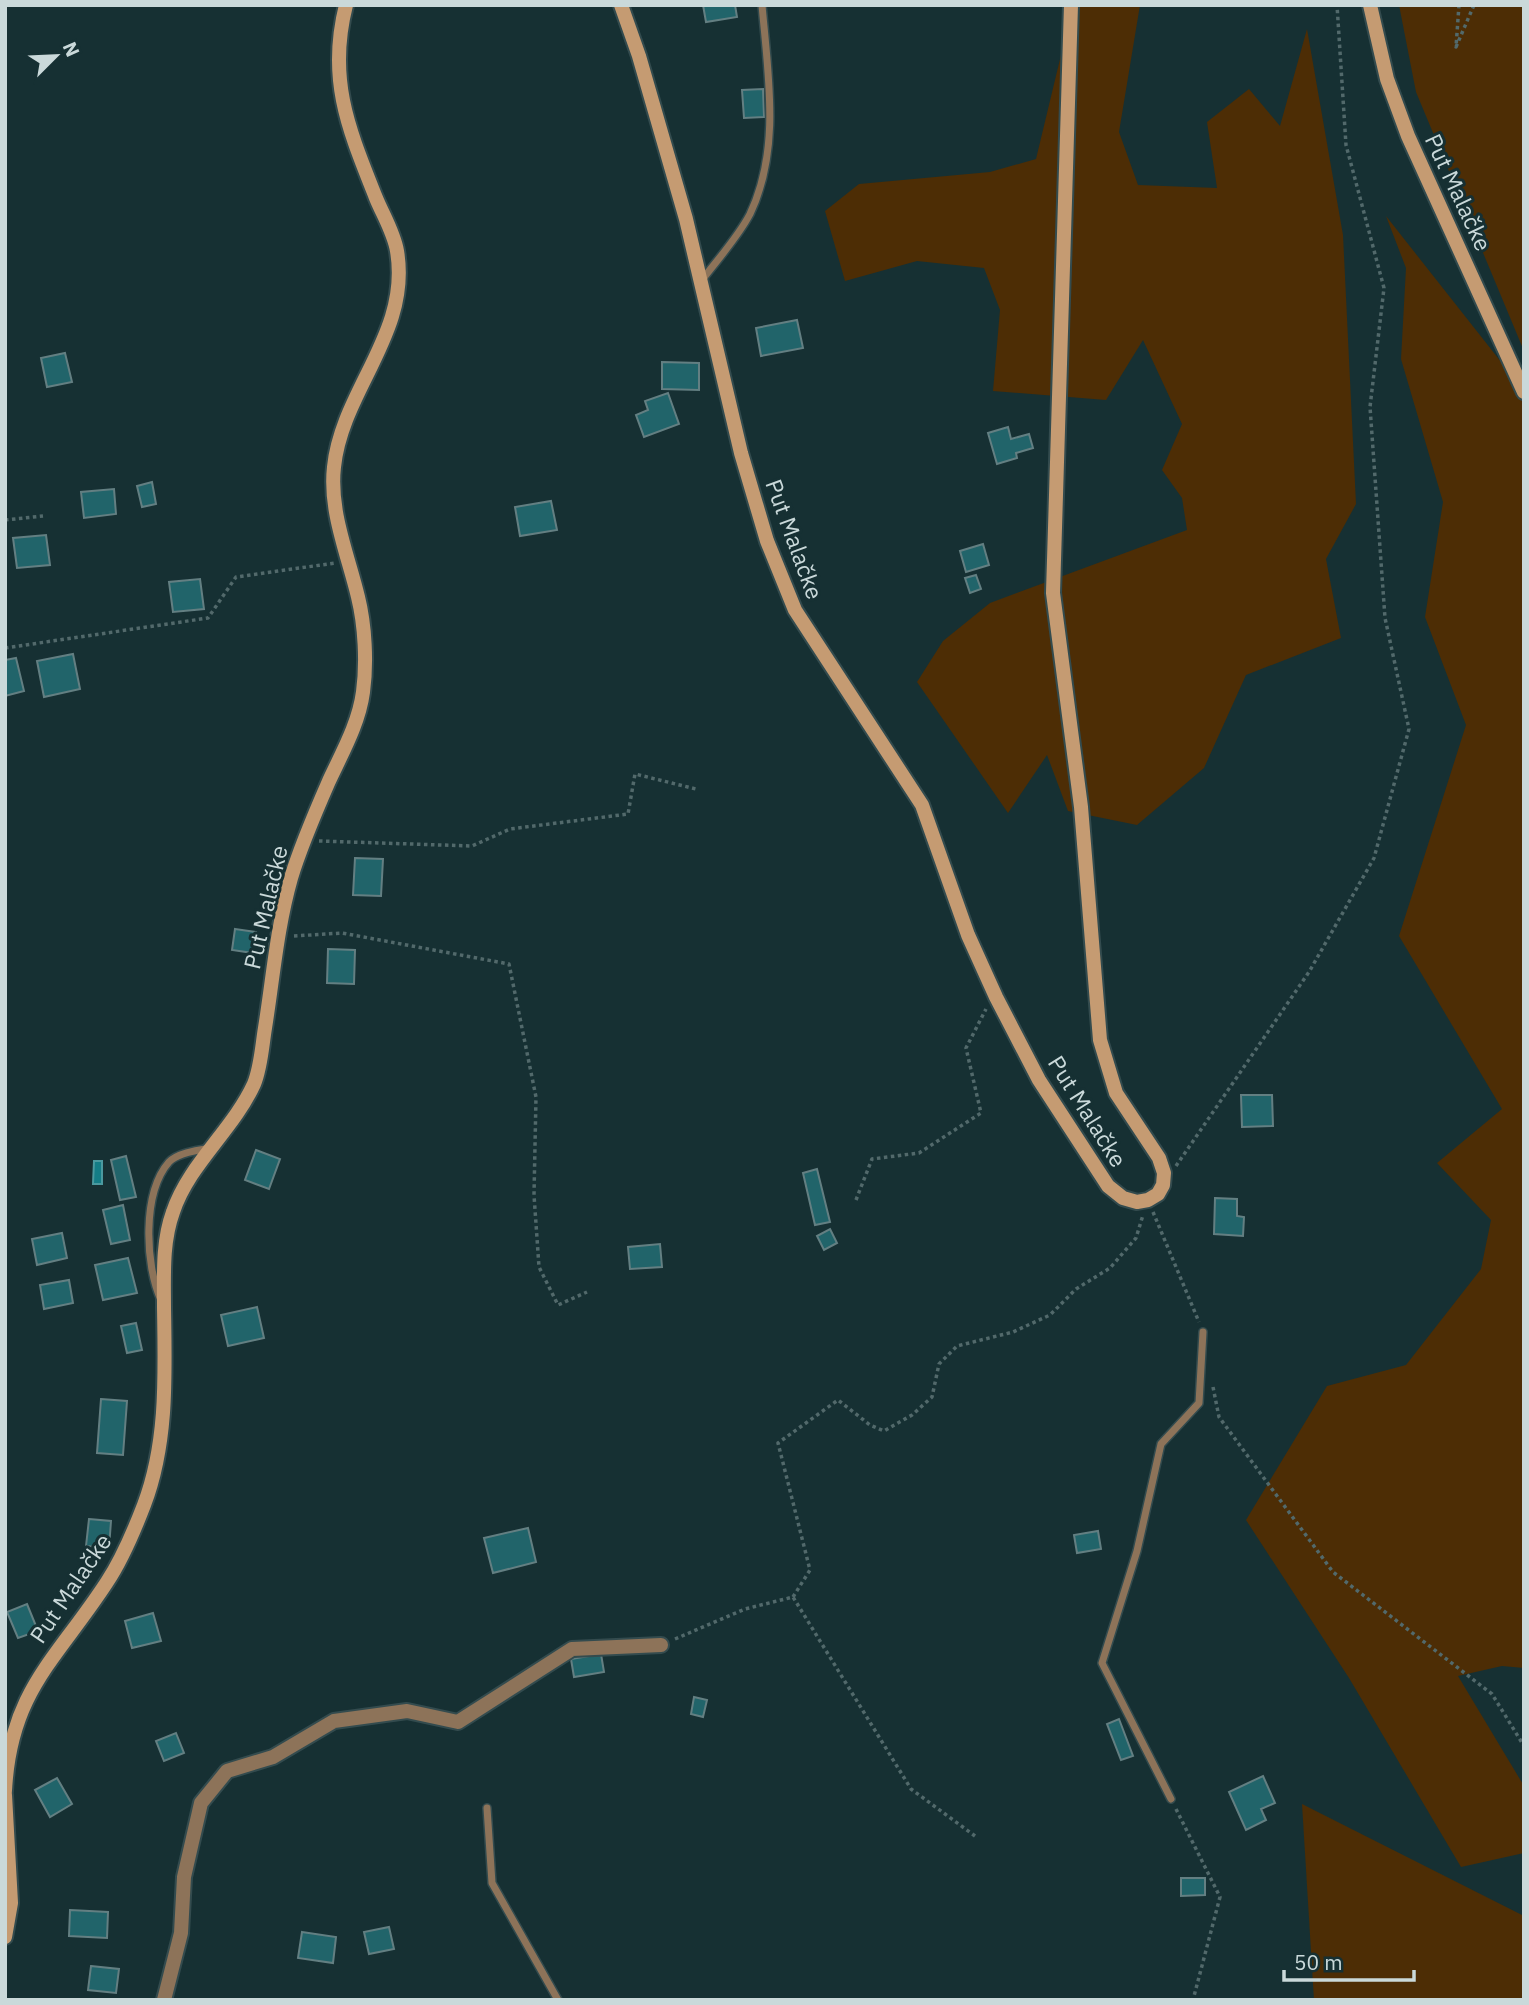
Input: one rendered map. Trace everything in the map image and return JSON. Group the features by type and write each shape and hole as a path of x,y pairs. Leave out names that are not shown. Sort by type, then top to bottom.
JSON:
{"main road":[{"name":"Put Malačke","path":"5,1937 11,1903 5,1793 7,1760 15,1728 35,1679 108,1581 146,1499 160,1443 164,1387 164,1261 172,1213 191,1175 243,1106 257,1079 278,937 303,841 352,732 363,692 360,603 334,505 333,470 339,437 384,342 394,314 398,281 397,248 346,121 339,87 338,54 346,5"},
{"name":"Put Malačke","path":"621,5 666,146 767,541 794,610 922,805 968,935 996,997 1039,1080 1108,1186 1123,1198 1137,1202 1148,1200"},
{"name":"Put Malačke","path":"1071,5 1053,593 1080,807 1100,1040 1116,1093 1160,1157 1163,1185"},
{"name":"Put Malačke","path":"1370,5 1387,79 1408,136 1524,392"},
{"path":"1148,1200 1158,1194 1163,1185"}],"street":[{"path":"164,2000 181,1933 184,1877 201,1803 227,1771 273,1757 334,1721 407,1711 458,1722 572,1649 661,1645"}],"lane":[{"path":"700,284 748,217 761,187 771,130 762,5"},
{"path":"164,1307 152,1280 149,1236 158,1180 170,1160 196,1150 211,1148"},
{"path":"1171,1799 1102,1663 1138,1551 1161,1444 1199,1403 1203,1332"},
{"path":"487,1808 492,1883 558,2000"}],"path":[{"path":"1163,1185 1309,972 1374,858 1409,729 1385,618 1370,407 1384,288 1346,145 1337,5"},
{"path":"1460,5 1456,47 1474,5"},
{"path":"5,520 43,516"},
{"path":"5,648 208,618 236,577 348,561"},
{"path":"303,841 472,846 510,829 628,814 635,774 695,789"},
{"path":"278,937 342,933 509,964 536,1097 534,1195 539,1267 558,1305 587,1292"},
{"path":"856,1200 872,1159 919,1153 981,1114 966,1048 981,1016 996,997"},
{"path":"1148,1200 1203,1332"},
{"path":"661,1645 745,1609 793,1597 810,1570 778,1443 838,1400 870,1426 884,1431 912,1415 932,1397 939,1364 957,1346 1013,1332 1050,1315 1076,1289 1110,1268 1136,1238 1148,1200"},
{"path":"1212,1381 1219,1417 1333,1572 1492,1694 1524,1746"},
{"path":"793,1597 911,1790 975,1836"},
{"path":"1171,1799 1220,1897 1193,2000"}],"shaded area":[{"path":"1073,5 1140,5 1119,132 1138,185 1217,188 1207,122 1249,89 1280,126 1307,29 1343,235 1356,504 1326,559 1341,638 1246,675 1204,768 1137,825 1068,811 1047,755 1008,813 917,682 943,641 990,603 1187,530 1182,498 1162,470 1182,424 1143,340 1106,400 993,391 1000,310 984,268 917,261 845,281 825,211 859,184 990,172 1036,159"},
{"path":"1399,5 1524,5 1524,351 1416,92"},
{"path":"1386,216 1524,391 1524,1668 1502,1666 1458,1676 1524,1786 1524,1853 1461,1867 1349,1678 1246,1520 1327,1386 1406,1365 1481,1269 1491,1220 1437,1163 1502,1109 1399,936 1466,725 1425,617 1443,502 1401,359 1406,268"},
{"path":"1302,1804 1524,1916 1524,2000 1314,2000"}],"water":[{"path":"94,1161 102,1161 102,1184 93,1184"}],"building":[{"path":"703,5 735,5 737,17 706,22"},
{"path":"763,89 764,117 744,118 742,90"},
{"path":"797,320 803,348 761,356 756,328"},
{"path":"65,353 72,382 47,387 41,358"},
{"path":"662,362 699,363 699,390 662,389"},
{"path":"668,393 679,424 644,437 636,415 648,410 645,401"},
{"path":"1008,427 1011,439 1029,434 1033,448 1016,453 1017,458 997,464 988,433"},
{"path":"152,482 156,504 142,507 137,486"},
{"path":"114,489 116,514 84,518 81,492"},
{"path":"551,501 557,530 520,536 515,507"},
{"path":"46,535 50,565 17,568 13,538"},
{"path":"983,544 989,565 966,572 960,551"},
{"path":"976,575 981,589 970,593 965,578"},
{"path":"200,579 204,609 173,612 169,582"},
{"path":"73,654 80,689 44,697 37,661"},
{"path":"16,658 24,691 5,696 5,660"},
{"path":"355,858 383,859 381,896 353,895"},
{"path":"235,929 256,932 253,953 232,950"},
{"path":"328,949 355,950 354,984 327,983"},
{"path":"1241,1095 1272,1095 1273,1126 1242,1127"},
{"path":"256,1150 280,1159 269,1189 245,1180"},
{"path":"126,1156 136,1197 120,1200 111,1160"},
{"path":"817,1169 830,1222 815,1225 803,1173"},
{"path":"1215,1198 1237,1199 1237,1216 1244,1217 1243,1236 1214,1234"},
{"path":"123,1205 130,1240 111,1244 103,1210"},
{"path":"830,1229 837,1243 824,1250 817,1236"},
{"path":"62,1233 67,1258 37,1265 32,1239"},
{"path":"660,1244 662,1267 630,1269 628,1247"},
{"path":"128,1258 137,1293 103,1300 95,1265"},
{"path":"69,1280 73,1303 44,1309 40,1285"},
{"path":"257,1307 264,1338 228,1346 221,1315"},
{"path":"136,1323 142,1350 127,1353 121,1326"},
{"path":"101,1399 127,1401 123,1455 97,1453"},
{"path":"89,1519 111,1521 109,1548 86,1546"},
{"path":"528,1528 536,1562 493,1573 484,1538"},
{"path":"1098,1531 1101,1549 1077,1553 1074,1535"},
{"path":"27,1604 38,1631 18,1638 7,1612"},
{"path":"153,1613 161,1641 132,1648 125,1621"},
{"path":"601,1654 604,1672 574,1677 571,1659"},
{"path":"694,1697 707,1700 703,1717 691,1714"},
{"path":"1119,1719 1133,1756 1121,1760 1107,1724"},
{"path":"176,1733 184,1753 164,1761 156,1741"},
{"path":"1263,1776 1275,1803 1261,1809 1266,1820 1246,1830 1229,1792"},
{"path":"57,1778 72,1804 50,1817 35,1790"},
{"path":"1181,1878 1205,1878 1205,1895 1181,1896"},
{"path":"70,1910 108,1912 107,1938 69,1936"},
{"path":"389,1927 394,1949 369,1954 364,1932"},
{"path":"302,1932 336,1937 333,1963 298,1958"},
{"path":"91,1966 119,1969 116,1993 88,1990"}]}
